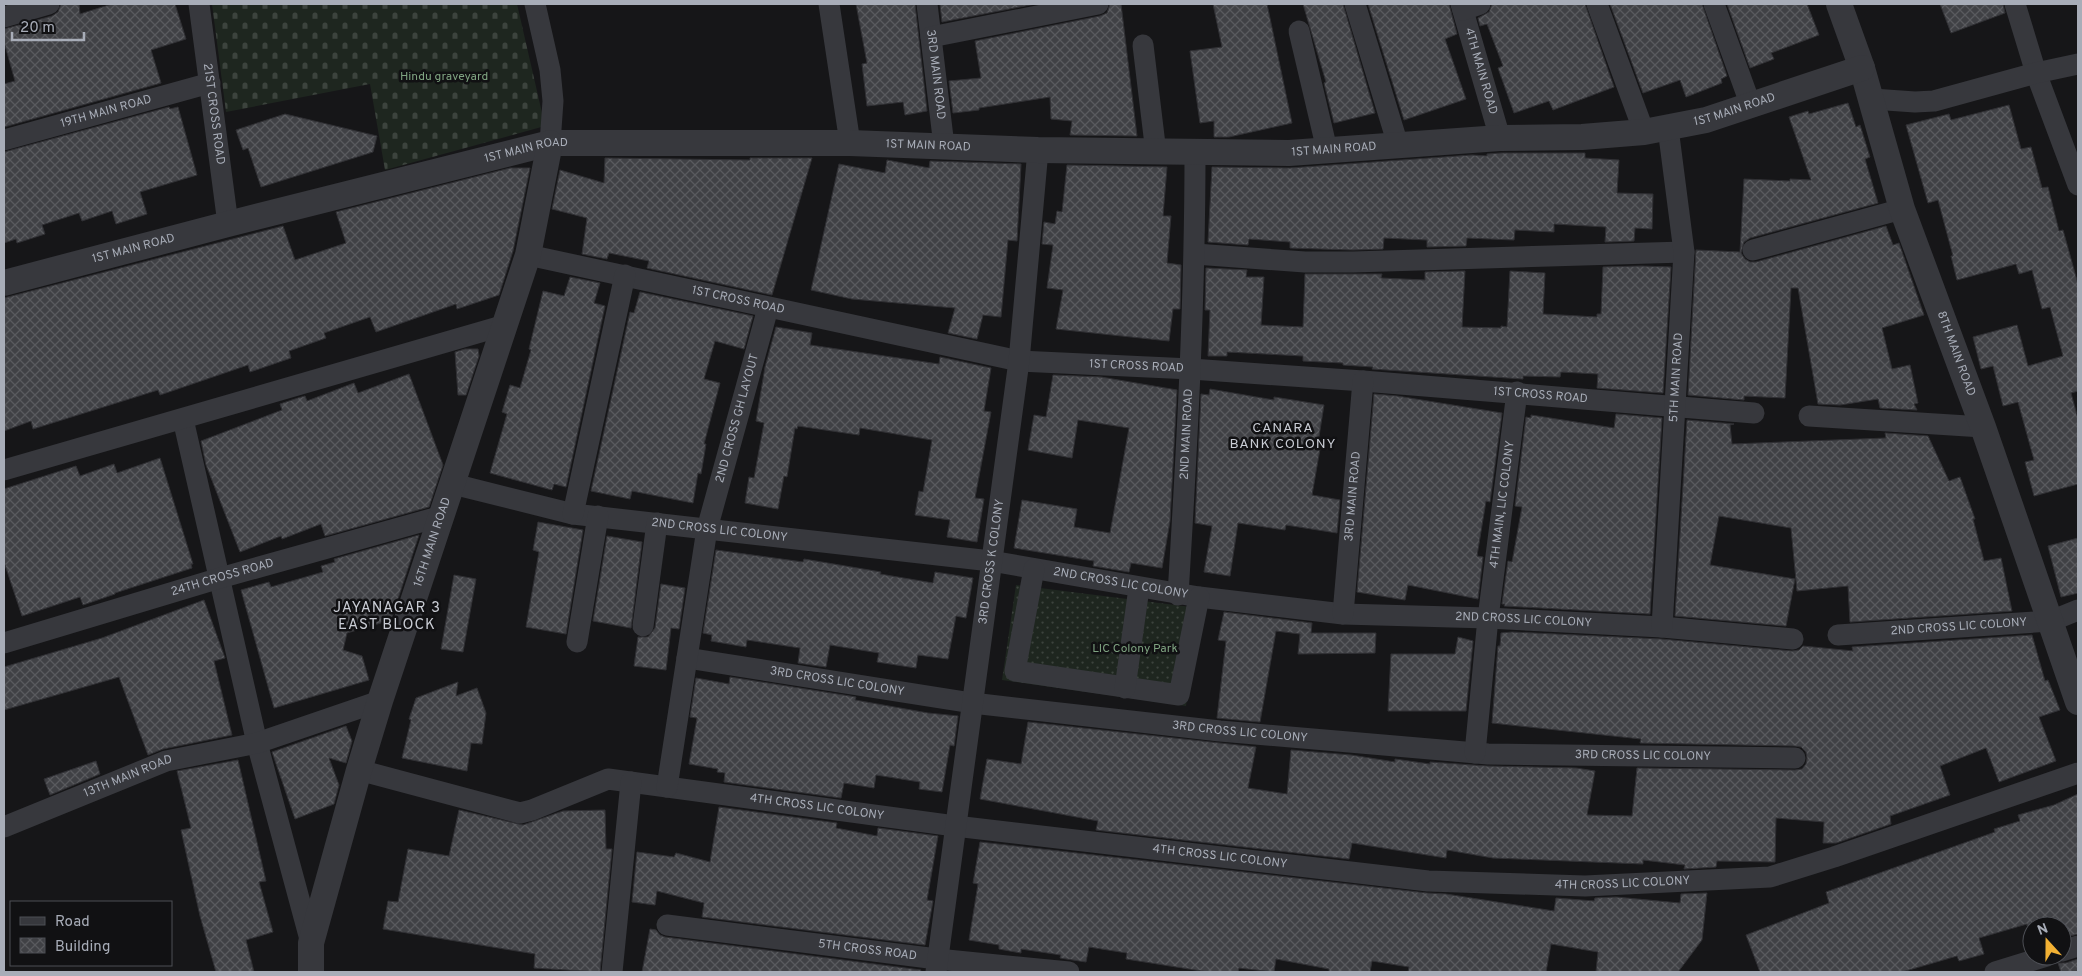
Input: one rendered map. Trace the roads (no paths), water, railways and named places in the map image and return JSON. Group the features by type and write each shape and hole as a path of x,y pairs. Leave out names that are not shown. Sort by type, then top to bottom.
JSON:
{"street":[{"path":"4,17 49,4"},
{"name":"21ST CROSS ROAD","path":"200,4 228,224"},
{"path":"535,4 550,70 553,101 550,143"},
{"path":"829,4 850,143"},
{"name":"3RD MAIN ROAD","path":"927,4 944,146"},
{"path":"931,37 1098,4"},
{"path":"1355,4 1398,146"},
{"name":"5TH MAIN ROAD","path":"1597,4 1656,130 1684,252 1662,628"},
{"path":"1714,4 1751,106"},
{"name":"8TH MAIN ROAD","path":"1839,4 1872,99 1902,209 1983,427 2078,702"},
{"path":"2015,4 2036,73 2078,185"},
{"name":"4TH MAIN ROAD","path":"1468,6 1500,138"},
{"path":"1299,31 1327,150"},
{"path":"1144,45 1156,153"},
{"path":"1872,99 1914,102 1934,100 2078,64"},
{"name":"1ST MAIN ROAD","path":"4,283 228,224 550,143 850,143 1156,153 1289,153 1500,138 1582,137 1656,130 1706,120 1862,68"},
{"name":"19TH MAIN ROAD","path":"4,140 210,83"},
{"name":"16TH MAIN ROAD","path":"311,943 380,701 528,255 550,143"},
{"name":"3RD CROSS K COLONY","path":"936,965 1019,361 1038,150"},
{"name":"2ND MAIN ROAD","path":"1178,595 1191,369 1195,254 1195,152"},
{"path":"1752,250 1902,209"},
{"path":"1195,254 1305,262 1353,262 1684,252"},
{"name":"1ST CROSS ROAD","path":"528,255 1019,361 1191,369 1363,381 1517,392 1754,413"},
{"path":"573,514 626,275"},
{"name":"2ND CROSS GH LAYOUT","path":"667,787 707,529 768,308"},
{"path":"4,470 505,324"},
{"name":"3RD MAIN ROAD","path":"1343,614 1363,381"},
{"name":"4TH MAIN, LIC COLONY","path":"1475,753 1488,618 1517,392"},
{"path":"1809,416 1983,427"},
{"name":"16TH MAIN ROAD","path":"182,419 257,743 311,943 311,972"},
{"name":"2ND CROSS LIC COLONY","path":"453,484 573,514 991,561 1178,595 1343,614 1488,618 1662,628 1793,639"},
{"name":"24TH CROSS ROAD","path":"4,643 220,578 442,516"},
{"path":"577,642 598,516"},
{"path":"644,626 658,523"},
{"path":"1034,569 1015,671 1179,695 1199,597"},
{"path":"1125,688 1139,588"},
{"name":"2ND CROSS LIC COLONY","path":"1838,635 2051,620 2078,610"},
{"name":"3RD CROSS LIC COLONY","path":"687,658 972,703 1220,731 1475,753 1795,758"},
{"path":"1096,716 1100,684"},
{"name":"13TH MAIN ROAD","path":"4,827 166,761 257,743 380,701"},
{"name":"4TH CROSS LIC COLONY","path":"359,770 520,813 532,810 604,779 955,826 1428,881 1585,886 1770,877 1834,857 2078,773"},
{"path":"612,972 631,782"},
{"name":"5TH CROSS ROAD","path":"667,925 936,965 1069,972"},
{"path":"1995,972 2022,964"}],"district":[{"name":"CANARA BANK COLONY","path":"1283,436"},
{"name":"JAYANAGAR 3 EAST BLOCK","path":"387,616"}],"park label":[{"name":"Hindu graveyard","path":"444,77"},
{"name":"LIC Colony Park","path":"1135,649"}]}
